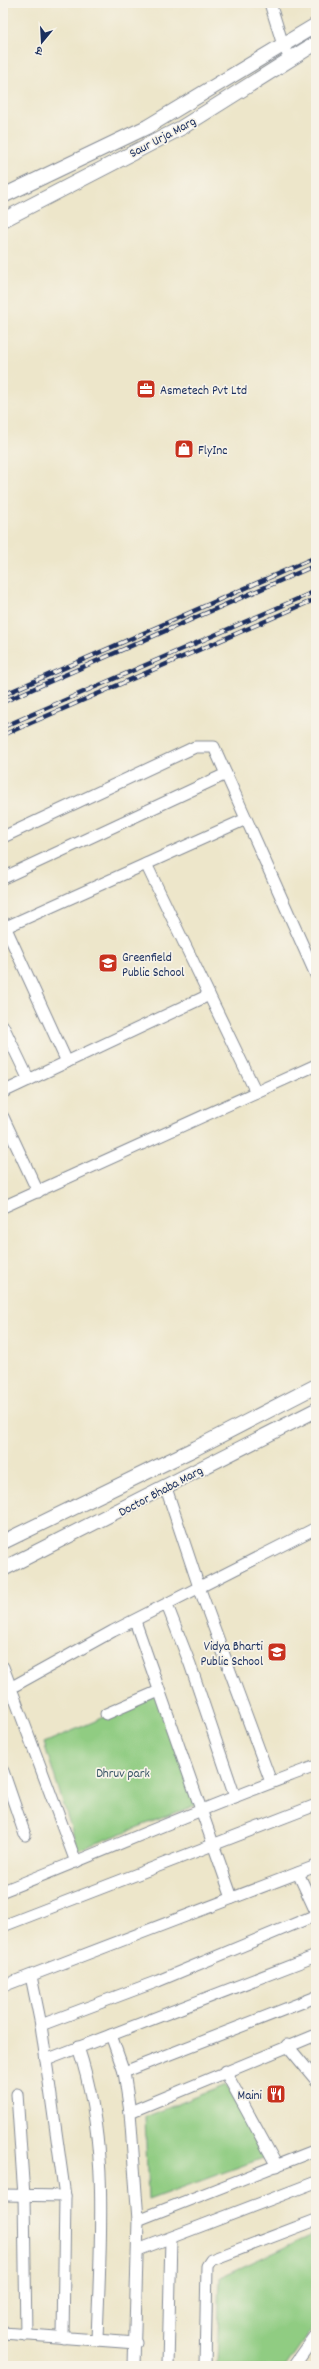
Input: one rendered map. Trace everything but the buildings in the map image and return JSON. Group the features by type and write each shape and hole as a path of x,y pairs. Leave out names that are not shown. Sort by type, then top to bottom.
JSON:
{"street":[{"path":"270,3 283,45 291,60"},
{"name":"Saur Urja Marg","path":"3,196 147,127 316,25"},
{"name":"Saur Urja Marg","path":"3,220 181,128 261,76 291,60 316,43"},
{"path":"3,837 195,747 214,747 246,819 313,960 316,975"},
{"path":"3,878 226,774"},
{"path":"67,1062 4,925 246,819"},
{"path":"146,864 256,1092"},
{"path":"3,1092 209,995"},
{"path":"3,1026 29,1080"},
{"path":"3,1207 316,1064"},
{"path":"3,1117 38,1192"},
{"name":"Doctor Bhaba Marg","path":"4,1539 196,1448 316,1386"},
{"name":"Doctor Bhaba Marg","path":"3,1569 166,1488 216,1460 316,1410"},
{"path":"166,1488 199,1587 271,1782"},
{"path":"7,1690 112,1631 135,1621 316,1528"},
{"path":"167,1604 190,1664 235,1798"},
{"path":"135,1621 232,1898"},
{"path":"3,1668 7,1690 76,1862"},
{"path":"106,1714 160,1691"},
{"path":"4,1888 76,1862 165,1826 201,1809 235,1798 271,1782 316,1766"},
{"path":"3,1771 25,1835"},
{"path":"3,1926 214,1843 316,1805"},
{"path":"3,1986 316,1866"},
{"path":"298,1873 316,1912"},
{"path":"41,2025 158,1981 316,1915"},
{"path":"46,2060 316,1956"},
{"path":"31,1976 41,2025 65,2196 63,2338"},
{"path":"124,2072 316,1997"},
{"path":"111,2035 124,2072 130,2112 138,2220 136,2344 134,2366"},
{"path":"130,2112 287,2045 316,2035"},
{"path":"287,2045 316,2080"},
{"path":"78,2048 94,2105 98,2140 100,2176 97,2340"},
{"path":"225,2071 277,2166"},
{"path":"17,2094 24,2196 26,2335"},
{"path":"138,2220 316,2150"},
{"path":"138,2250 316,2182"},
{"path":"3,2195 65,2196"},
{"path":"205,2366 207,2266 211,2260 316,2220"},
{"path":"168,2366 172,2238"},
{"path":"3,2333 136,2344"},
{"path":"294,2366 316,2336"}],"green space":[{"name":"Dhruv park","path":"158,1694 196,1805 78,1850 44,1743"},
{"path":"226,2085 266,2157 148,2200 145,2117"},
{"path":"316,2233 316,2323 286,2366 217,2366 220,2277"}],"railway":[{"path":"3,695 316,557"},
{"path":"3,702 316,565"},
{"path":"3,727 316,591"},
{"path":"3,735 316,599"}],"place":[{"name":"Asmetech Pvt Ltd","path":"146,389"},
{"name":"FlyInc","path":"184,449"},
{"name":"Greenfield Public School","path":"108,963"},
{"name":"Vidya Bharti Public School","path":"277,1652"},
{"name":"Maini","path":"276,2094"}]}
